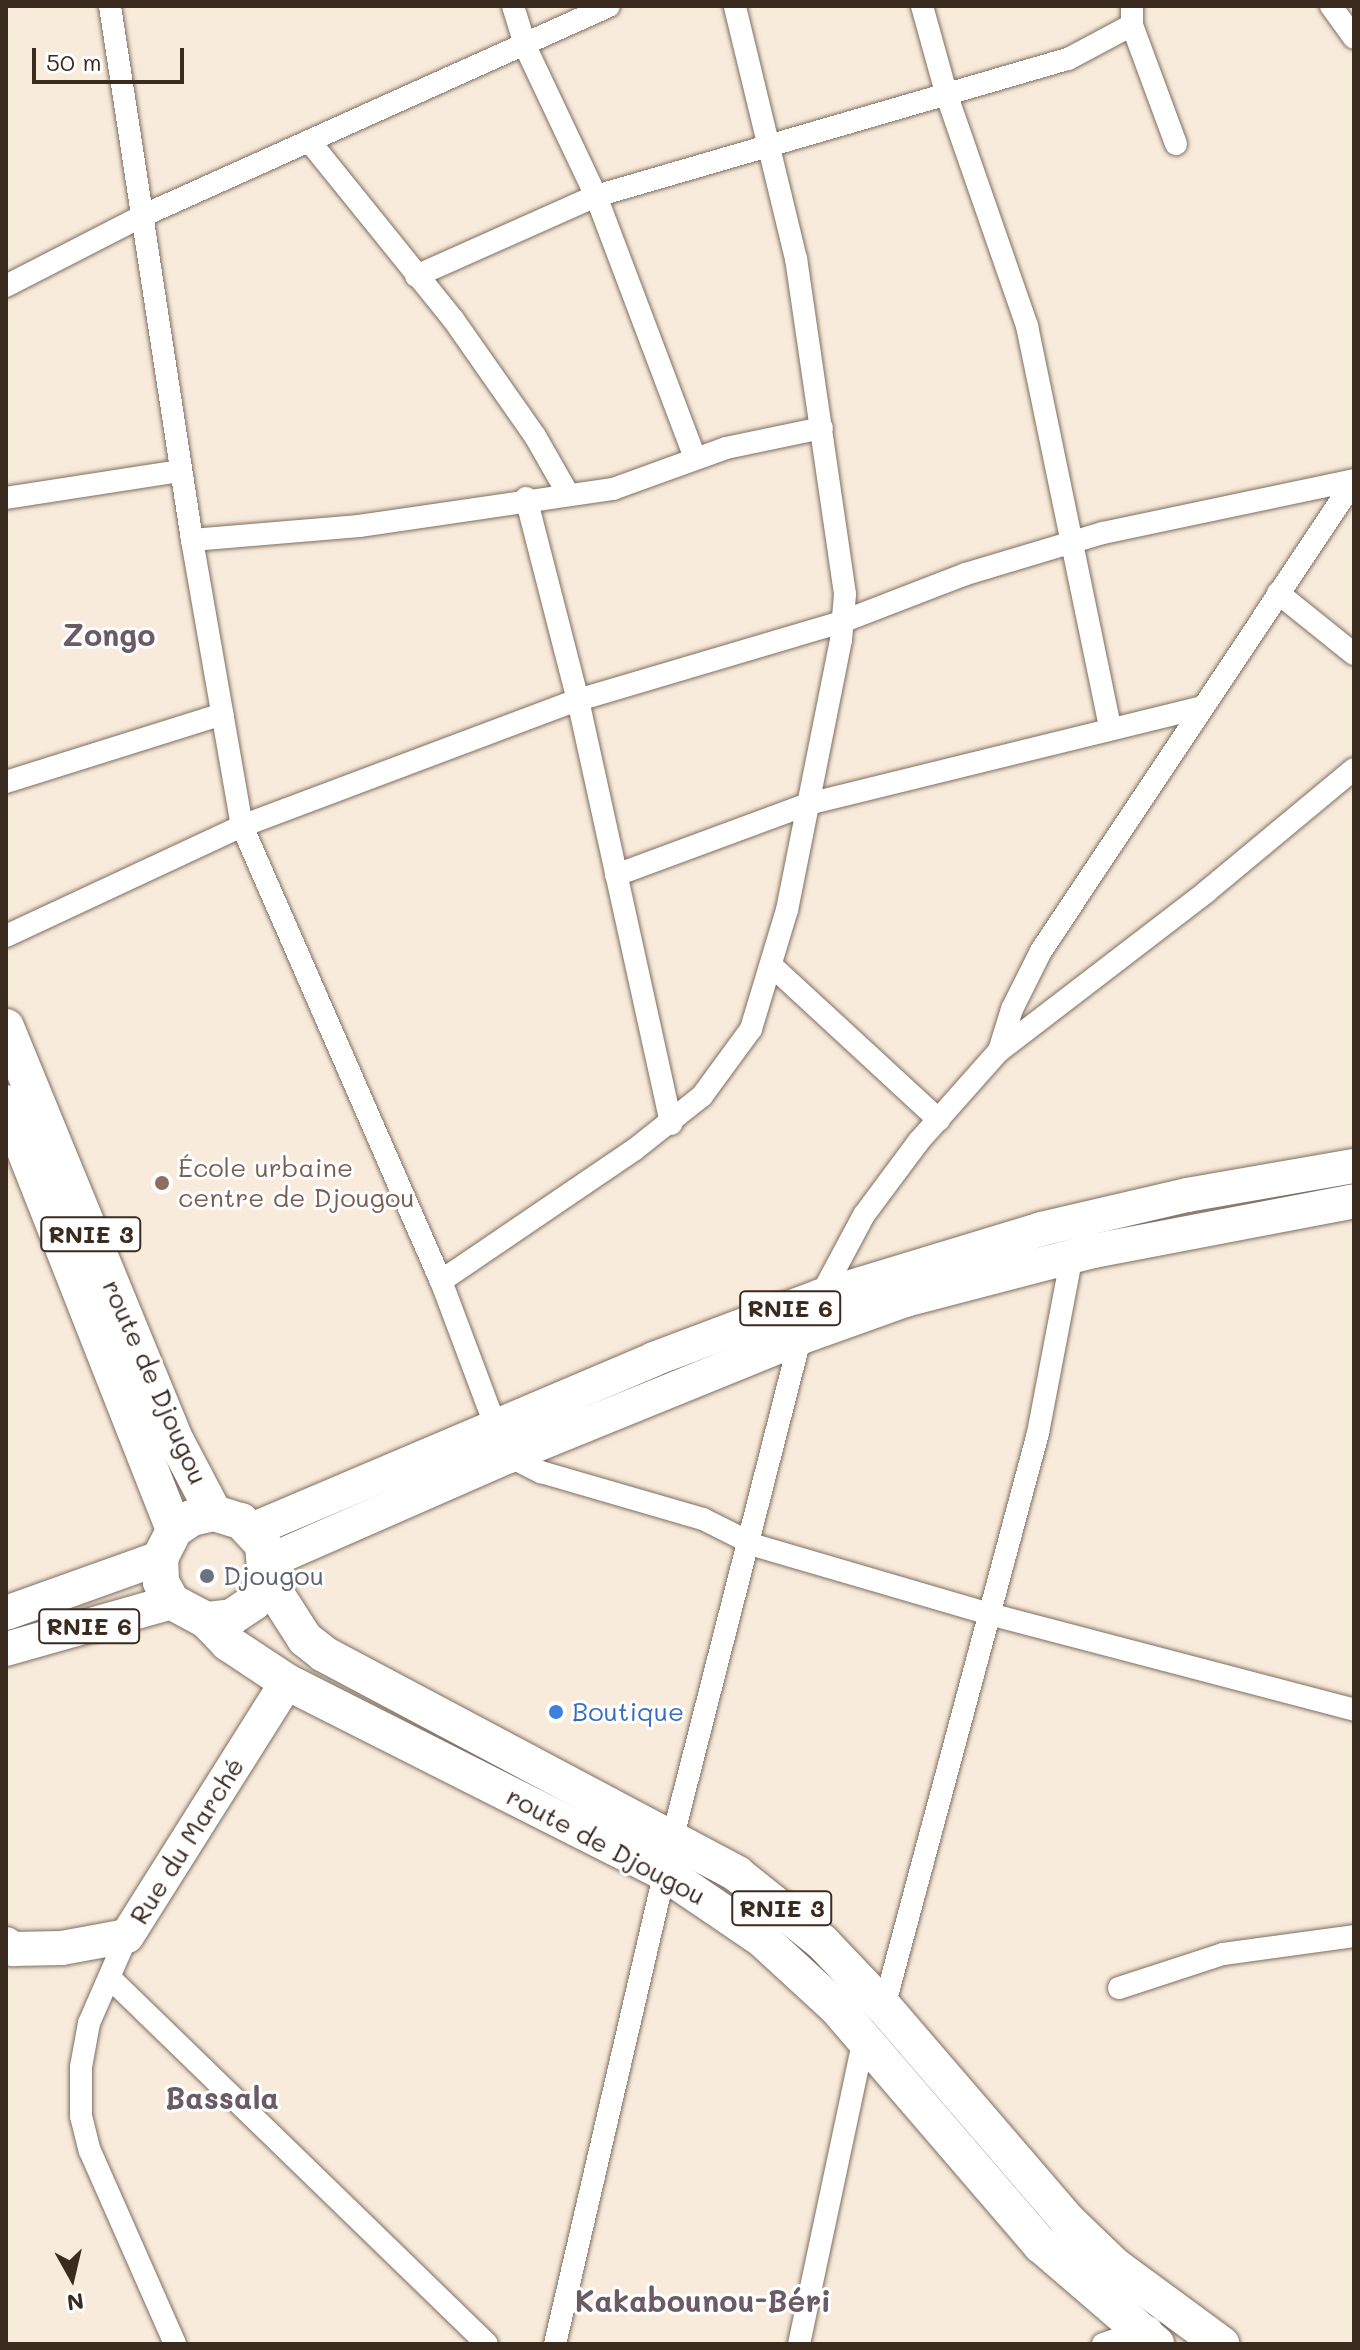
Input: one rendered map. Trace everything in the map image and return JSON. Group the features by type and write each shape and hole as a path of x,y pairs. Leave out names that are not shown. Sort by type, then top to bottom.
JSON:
{"highway":[{"name":"route de Djougou","path":"6,1027 176,1441 214,1513"},
{"name":"route de Djougou","path":"6,1103 167,1544"},
{"path":"167,1544 192,1518 214,1513 262,1557 254,1602 232,1617 206,1620"},
{"name":"RNIE 3","path":"167,1544 161,1582 172,1602 206,1620"},
{"name":"RNIE 3","path":"262,1557 305,1639 324,1654 673,1836 789,1913 884,2007 1040,2193 1115,2266 1221,2344"},
{"name":"route de Djougou","path":"206,1620 228,1643 287,1682 665,1873 762,1939 864,2039 1041,2245 1149,2339"}],"main road":[{"name":"RNIE 6","path":"262,1557 502,1441 821,1296 1041,1229 1187,1195 1354,1166"},
{"name":"RNIE 6","path":"502,1441 905,1300 1072,1255 1354,1201"},
{"name":"RNIE 6","path":"6,1613 167,1544"},
{"name":"RNIE 6","path":"6,1649 172,1602"},
{"name":"Rue du Marché","path":"8,1955 127,1936 287,1682"}],"street":[{"path":"110,6 140,217 242,826 441,1281 502,1441 541,1472 703,1519 746,1539 989,1614 1354,1710"},
{"path":"513,6 526,48 596,196 695,458"},
{"path":"6,286 140,217 526,48 609,6"},
{"path":"441,1281 671,1124 728,1065 751,1029 772,966 844,621 822,428 796,259 735,6"},
{"path":"922,6 947,96 1027,326 1075,541 1110,728"},
{"path":"1331,6 1354,38"},
{"path":"416,276 596,196 1068,59 1132,15 1176,144"},
{"path":"310,142 471,344 567,492"},
{"path":"192,540 359,526 567,492 613,489 695,458 822,428"},
{"path":"6,498 181,471"},
{"path":"6,936 242,826 578,700 844,621 966,574 1075,541 1354,481"},
{"path":"999,1051 1012,1009 1041,951 1354,481"},
{"path":"526,498 578,700 671,1124"},
{"path":"1278,593 1354,654"},
{"path":"616,875 808,804 1202,707"},
{"path":"6,782 223,714"},
{"path":"555,2344 673,1836 799,1338 864,1215 939,1120 999,1051 1206,892 1354,769"},
{"path":"772,966 939,1120"},
{"path":"884,2007 1038,1433 1072,1255"},
{"path":"127,1936 89,2023 81,2067 81,2116 90,2151 175,2344"},
{"path":"1119,1988 1223,1954 1354,1936"},
{"path":"110,1978 487,2344"},
{"path":"799,2344 864,2039"},
{"path":"1103,2344 1149,2339 1173,2310"}],"place":[{"name":"École urbaine centre de Djougou","path":"162,1183"},
{"name":"Djougou","path":"207,1576"},
{"name":"Boutique","path":"556,1712"}],"district":[{"name":"Zongo","path":"109,634"},
{"name":"Bassala","path":"222,2097"},
{"name":"Kakabounou-Béri","path":"703,2300"}]}
